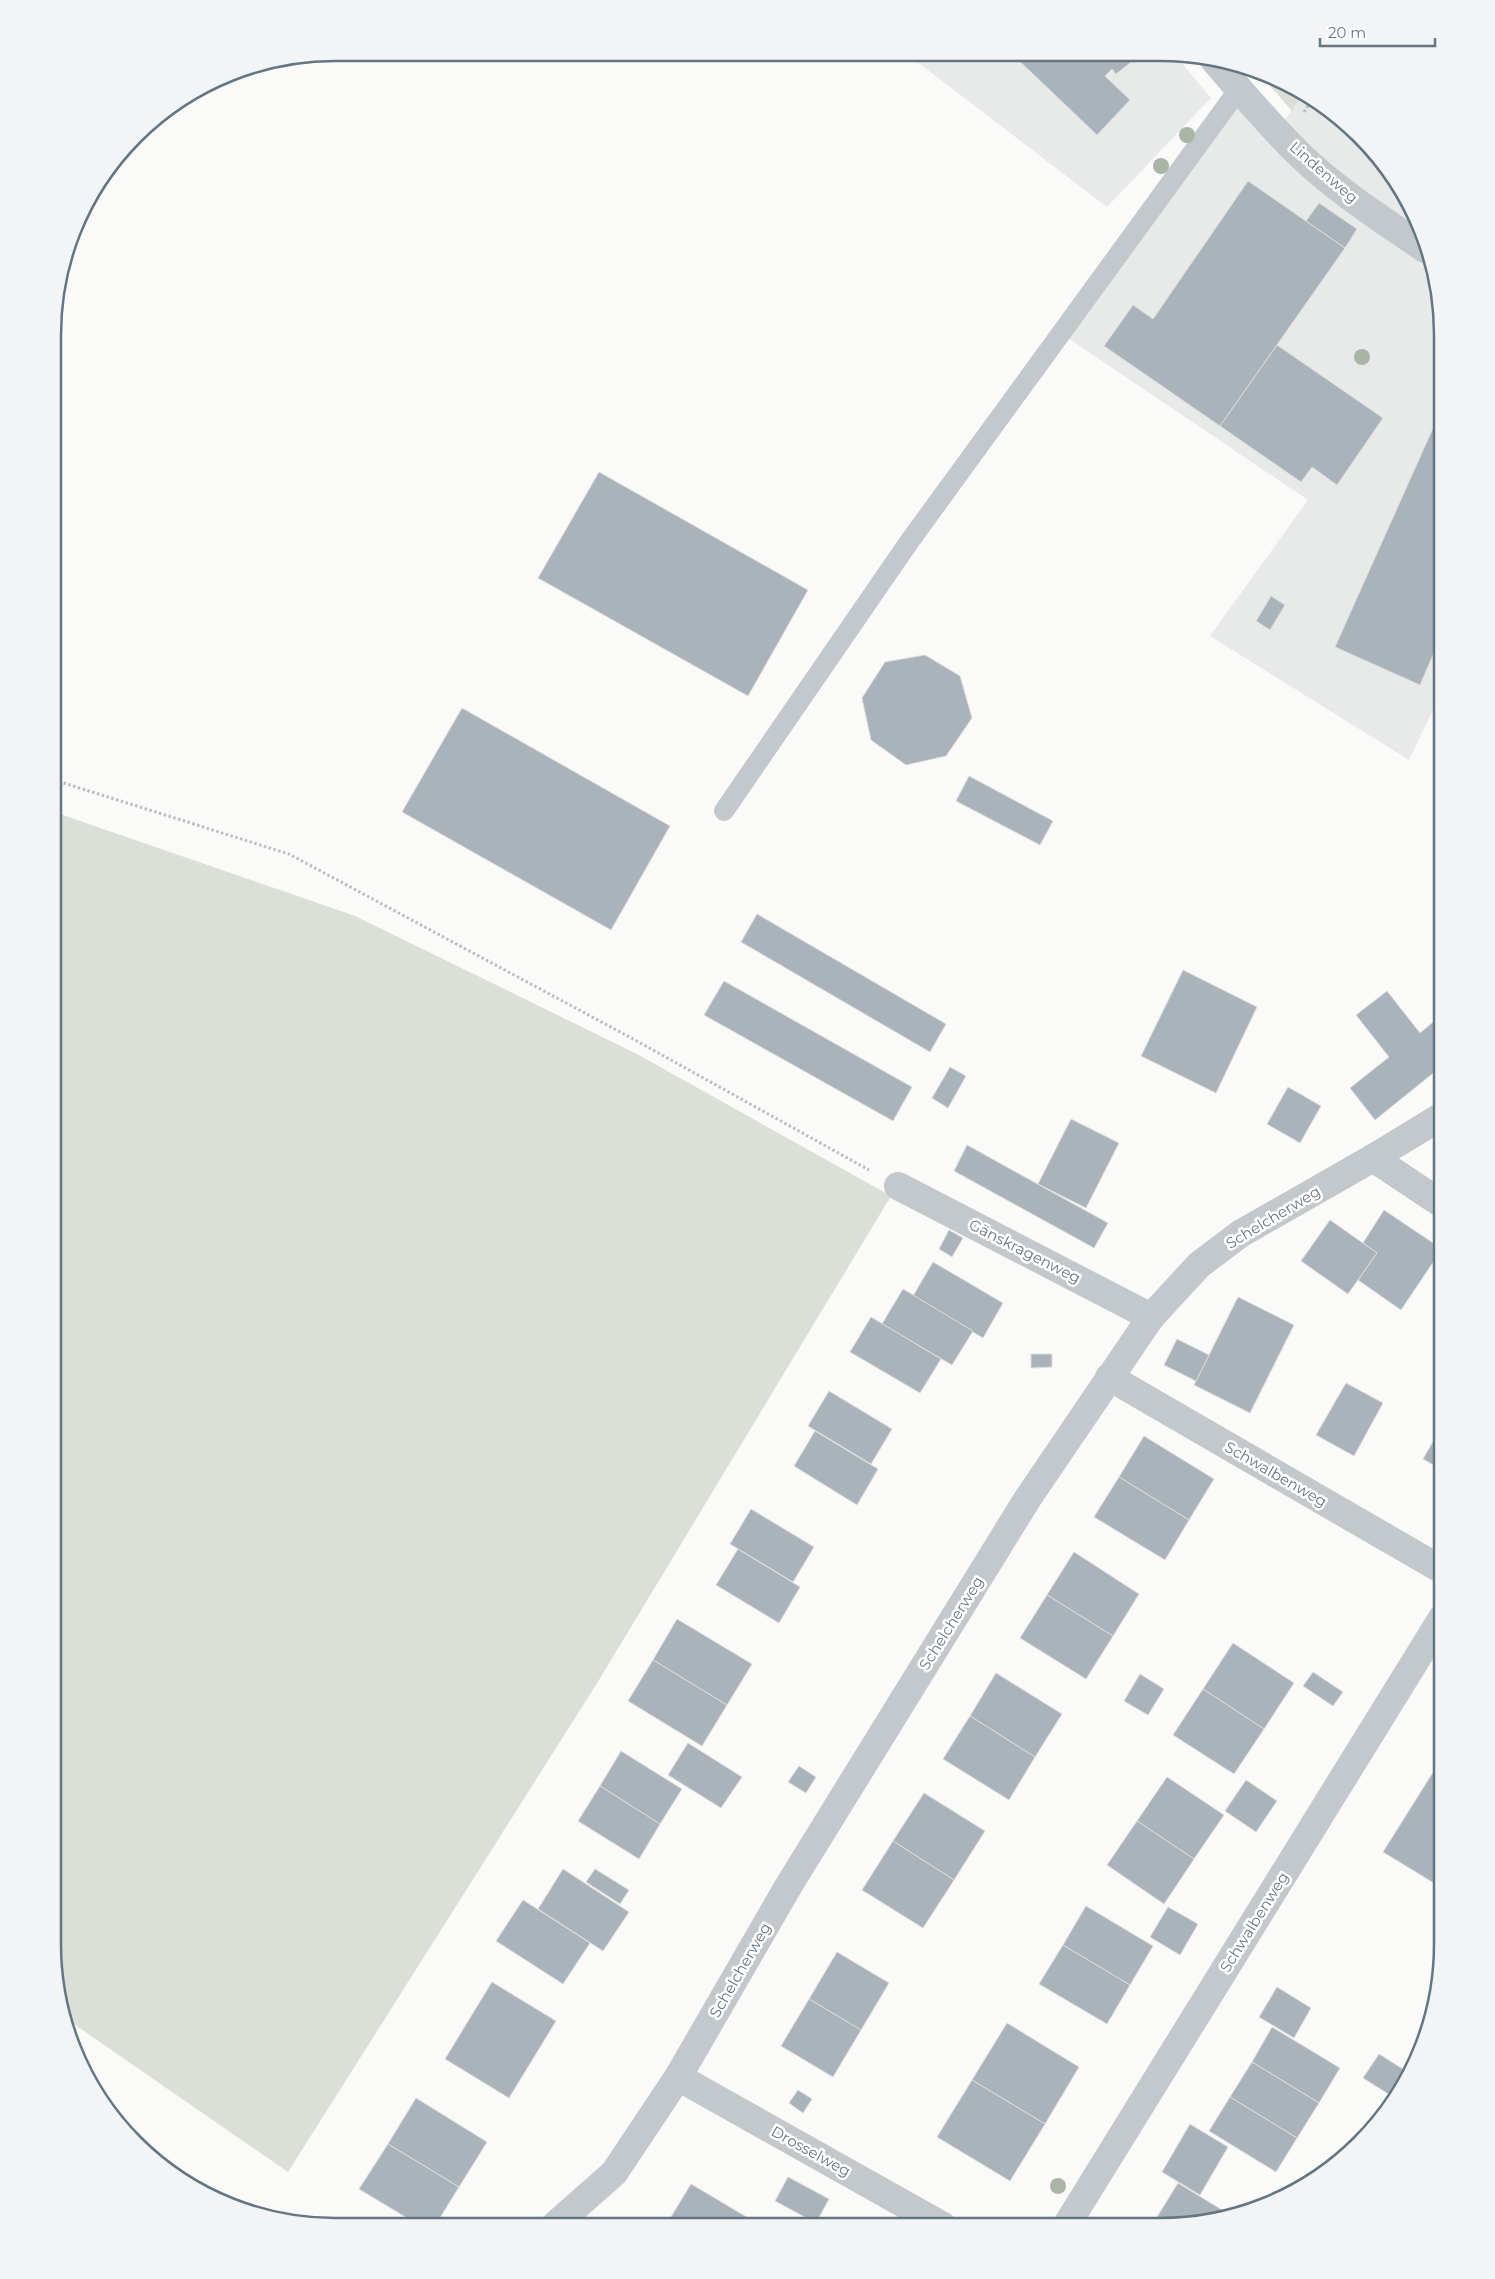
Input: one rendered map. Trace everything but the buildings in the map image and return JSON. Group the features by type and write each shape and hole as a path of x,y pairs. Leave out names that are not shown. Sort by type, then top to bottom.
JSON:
{"street":[{"name":"Lindenweg","path":"1222,69 1302,157 1368,210 1418,244"},
{"name":"Schelcherweg","path":"563,2218 614,2173 678,2077 799,1869 1028,1498 1151,1317 1199,1265 1240,1234 1434,1121"},
{"path":"1373,1158 1434,1199"},
{"name":"Gänskragenweg","path":"898,1186 1151,1317"},
{"name":"Schwalbenweg","path":"1109,1378 1434,1565"},
{"name":"Schwalbenweg","path":"1071,2218 1434,1631"},
{"name":"Drosselweg","path":"678,2077 929,2218"}],"lane":[{"path":"724,811 909,542 1239,90"}],"path":[{"path":"61,782 289,854 626,1036 898,1186"}],"shaded area":[{"path":"916,61 1181,62 1211,98 1107,207"},
{"path":"1269,84 1299,100 1292,111"},
{"path":"1238,98 1275,136 1298,100 1340,129 1366,155 1397,198 1413,231 1428,282 1434,336 1434,708 1409,760 1210,636 1308,500 1065,336"},
{"path":"61,814 355,916 637,1054 891,1196 599,1680 288,2172 74,2024 67,1997 61,1943"}]}
